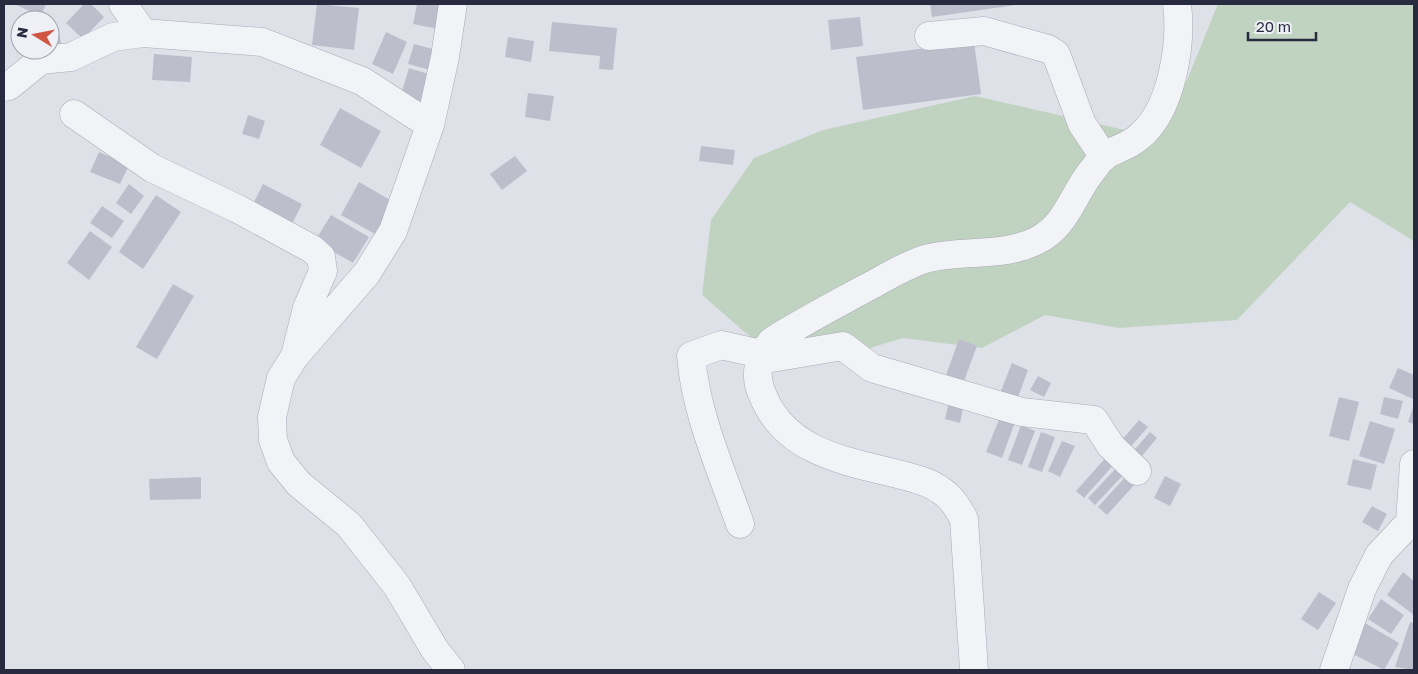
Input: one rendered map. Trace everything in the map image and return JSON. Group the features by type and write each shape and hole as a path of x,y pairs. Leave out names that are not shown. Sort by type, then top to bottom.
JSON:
{"street":[{"path":"123,4 143,32"},
{"path":"451,670 435,650 397,586 349,526 300,484 281,462 273,440 272,418 281,378 295,356 367,273 393,231 430,125 454,4"},
{"path":"974,670 964,519 954,502 940,489 922,480 832,457 806,446 784,430 769,411 758,387 760,357 772,340 902,268 948,253 994,252 1018,248 1050,233 1063,220 1090,174 1104,157 1129,145 1140,137 1157,118 1172,74 1177,42 1177,4"},
{"path":"929,36 984,31 1048,49 1056,54 1082,124 1104,157"},
{"path":"4,87 9,86 41,60 71,57 113,37 143,32 262,42 362,81 430,125"},
{"path":"74,114 152,168 238,209 312,249 321,257 323,270 307,308 295,356"},
{"path":"740,524 702,418 694,390 691,356 721,345 760,357 843,346 872,368 1022,412 1094,420 1111,446 1137,471"},
{"path":"1334,670 1362,589 1378,555 1410,522 1414,464"}],"green space":[{"path":"1218,4 1414,4 1414,241 1350,202 1237,320 1119,328 1045,315 982,348 903,338 827,361 754,340 702,295 711,220 754,158 823,130 975,96 1129,131 1187,80"}],"building":[{"path":"14,4 46,4 44,10 28,10"},
{"path":"84,4 91,4 104,17 83,39 66,23"},
{"path":"317,4 359,8 354,50 312,45"},
{"path":"417,4 443,4 439,29 413,24"},
{"path":"930,4 1016,4 1016,5 932,17"},
{"path":"860,17 863,46 831,50 828,20"},
{"path":"552,22 617,28 613,70 599,69 600,56 549,51"},
{"path":"386,32 407,42 393,74 372,64"},
{"path":"508,37 534,41 531,62 505,57"},
{"path":"974,42 981,94 863,110 856,57"},
{"path":"414,44 440,51 434,71 408,64"},
{"path":"154,54 192,57 190,82 152,80"},
{"path":"409,68 435,76 425,108 399,101"},
{"path":"528,93 554,96 550,121 525,117"},
{"path":"340,108 381,131 361,168 320,145"},
{"path":"248,115 265,121 259,139 242,134"},
{"path":"701,146 735,150 733,165 699,161"},
{"path":"99,152 129,165 120,184 90,172"},
{"path":"515,156 527,171 502,190 490,174"},
{"path":"359,182 392,201 375,234 341,215"},
{"path":"129,184 144,196 131,214 116,203"},
{"path":"263,184 302,204 290,228 251,208"},
{"path":"156,195 181,212 143,269 119,252"},
{"path":"102,206 124,221 112,238 90,223"},
{"path":"331,215 369,237 353,263 315,241"},
{"path":"90,231 112,247 89,280 67,263"},
{"path":"173,284 194,296 157,359 136,347"},
{"path":"959,339 977,346 964,381 946,375"},
{"path":"1012,363 1028,370 1017,400 1000,393"},
{"path":"1398,368 1414,375 1413,399 1389,388"},
{"path":"1038,376 1051,383 1044,397 1030,390"},
{"path":"1339,397 1359,402 1349,441 1329,436"},
{"path":"1384,397 1403,401 1398,419 1380,414"},
{"path":"949,401 964,404 960,423 945,419"},
{"path":"1414,404 1414,424 1408,422"},
{"path":"1000,417 1015,422 1002,458 986,452"},
{"path":"1139,420 1148,427 1125,453 1117,446"},
{"path":"1370,421 1395,429 1384,464 1359,456"},
{"path":"1021,425 1035,431 1022,465 1008,460"},
{"path":"1041,432 1055,437 1042,472 1028,467"},
{"path":"1150,432 1157,438 1136,463 1129,456"},
{"path":"1062,441 1075,446 1060,477 1048,471"},
{"path":"1108,455 1116,462 1084,498 1076,491"},
{"path":"1353,459 1377,465 1371,490 1347,485"},
{"path":"1119,465 1126,472 1095,505 1088,498"},
{"path":"1128,474 1137,482 1107,515 1098,507"},
{"path":"1165,476 1181,484 1170,506 1154,498"},
{"path":"201,477 201,499 150,500 149,479"},
{"path":"1372,506 1387,514 1378,531 1362,522"},
{"path":"1403,572 1414,581 1414,615 1387,595"},
{"path":"1319,592 1336,603 1318,630 1301,619"},
{"path":"1381,599 1404,615 1391,634 1368,619"},
{"path":"1410,622 1414,623 1414,670 1395,667"},
{"path":"1365,623 1399,643 1384,670 1349,652"}]}
